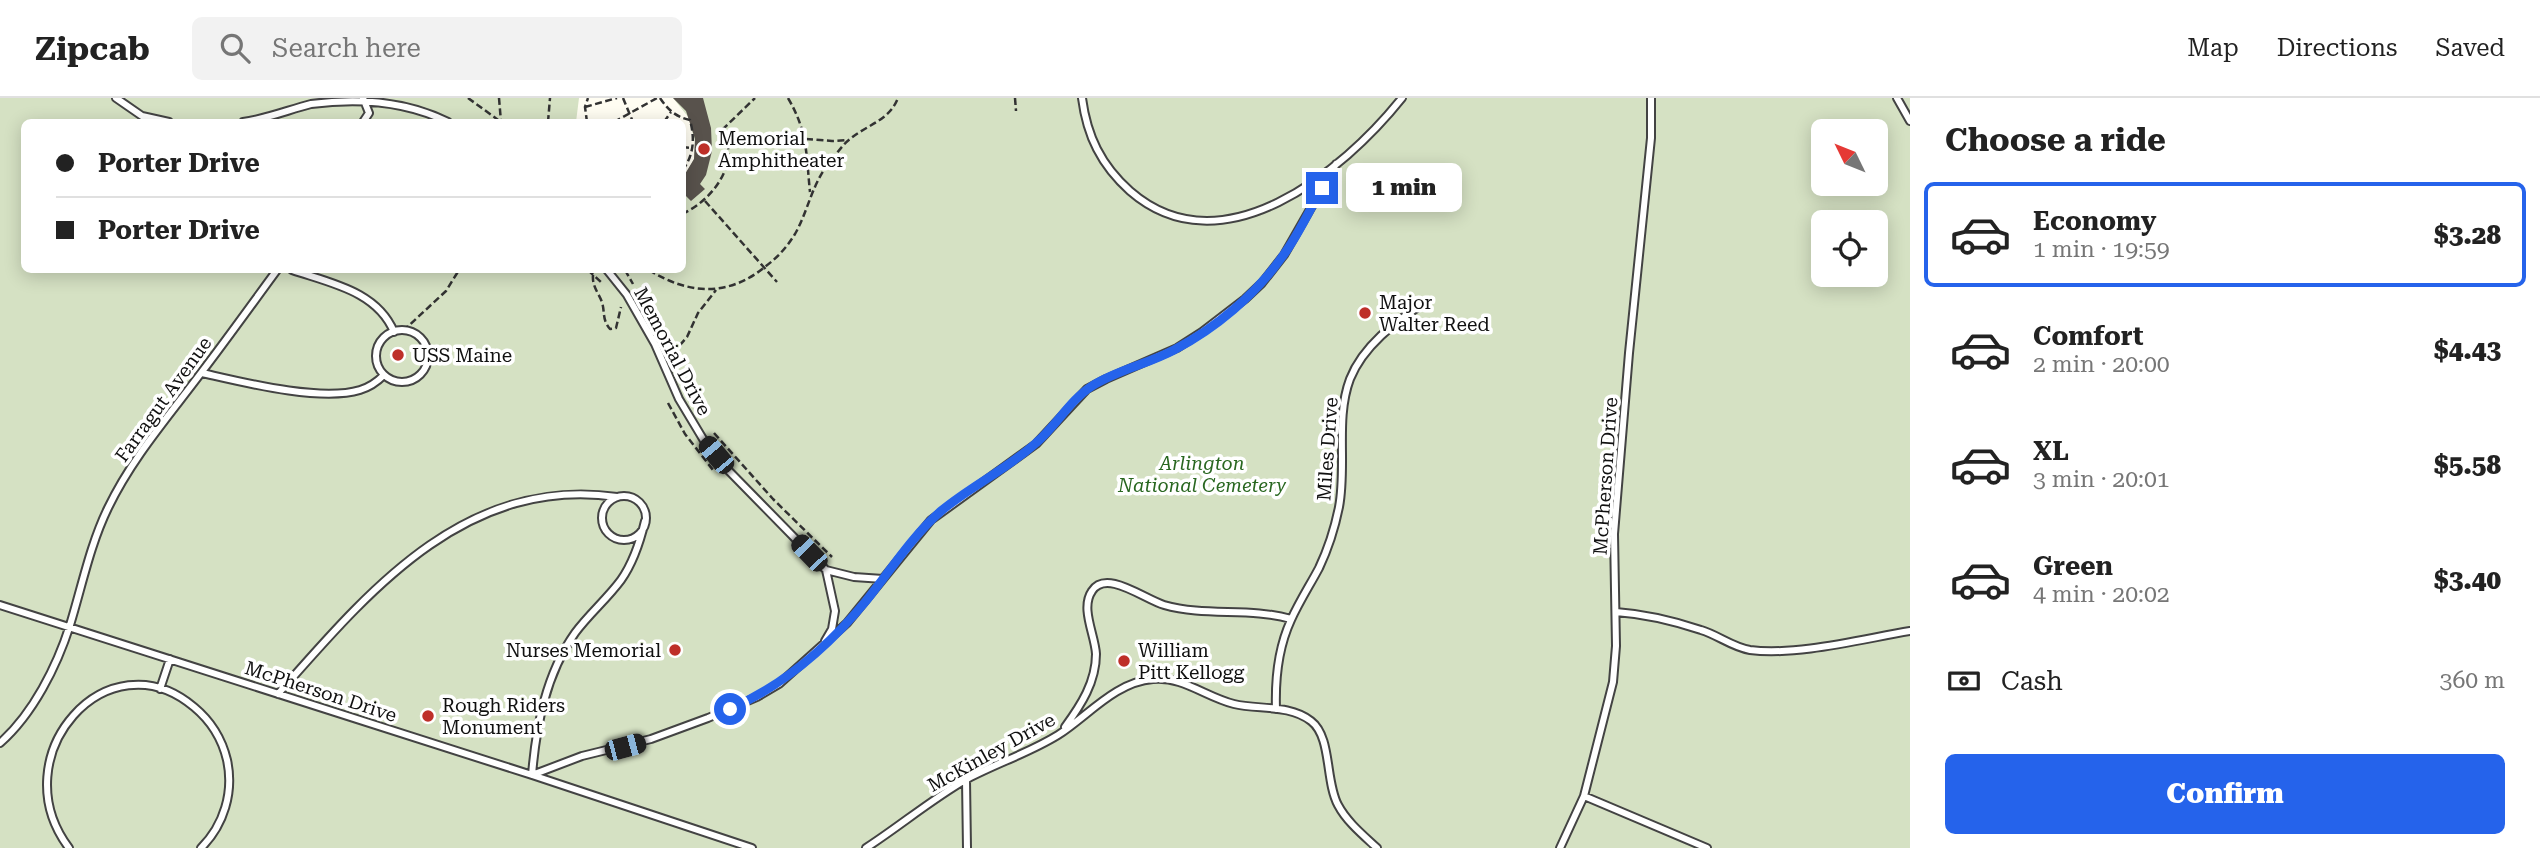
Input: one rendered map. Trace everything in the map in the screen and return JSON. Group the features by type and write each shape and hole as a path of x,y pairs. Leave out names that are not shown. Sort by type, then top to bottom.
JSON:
{"lane":[{"path":"116,98 142,116 156,119"},
{"path":"363,98 369,113 365,119"},
{"path":"255,119 313,104 363,98 402,104 440,119"},
{"path":"1082,98 1088,131 1109,170 1142,200 1181,217 1215,220 1248,214 1289,198 1336,164 1382,122 1402,98"},
{"name":"McPherson Drive","path":"1560,848 1584,796 1613,682 1616,611 1614,534 1651,138 1651,98"},
{"path":"1897,98 1910,121"},
{"path":"278,694 328,636 410,557 436,540 495,510 528,500 570,494 624,496 638,501 645,514 645,521 627,570 575,634 553,674 543,705 532,775 582,756 651,739 758,697 779,684 847,623 937,515 1021,456 1087,389 1177,348 1245,299 1262,283 1284,255 1336,164"},
{"name":"Farragut Avenue","path":"0,743 9,735 39,693 69,627 94,542 107,509 152,434 202,373 275,273"},
{"path":"300,273 354,292 378,306 389,319 394,332"},
{"name":"Memorial Drive","path":"609,273 627,295 655,344 685,412 703,439 729,471 825,570"},
{"name":"Miles Drive","path":"1276,709 1275,676 1291,619 1320,566 1339,506 1343,482 1343,411 1351,378 1361,359 1375,342 1404,316 1424,303"},
{"path":"402,331 416,335 423,341 428,357 426,366 416,378 400,382 384,376 377,361 377,353 384,338 402,331"},
{"path":"202,373 290,391 331,393 360,390 384,376"},
{"path":"617,497 608,503 603,514 605,528 611,535 620,539 633,538 639,534 645,521"},
{"path":"822,646 832,629 835,611 825,570 849,576 883,579"},
{"path":"1060,734 1083,702 1091,682 1096,653 1088,609 1089,597 1097,585 1106,581 1114,583 1153,602 1173,608 1200,612 1269,613 1291,619"},
{"name":"McPherson Drive","path":"0,605 752,848"},
{"path":"1616,611 1694,628 1733,646 1750,650 1781,652 1910,631"},
{"path":"160,689 170,659"},
{"name":"McKinley Drive","path":"866,848 966,780 1015,759 1060,734 1127,686 1144,680 1170,679 1232,703 1298,713 1318,728 1331,788 1337,803 1350,822 1377,848"},
{"path":"69,848 50,822 40,787 43,760 53,735 63,720 91,697 126,687 160,689 176,695 202,714 212,726 226,754 229,777 227,800 216,830 201,848"},
{"path":"966,780 967,848"},
{"path":"1584,796 1707,848"}],"path":[{"path":"468,98 497,119"},
{"path":"499,98 501,119"},
{"path":"548,119 550,98"},
{"path":"587,119 585,107 588,98"},
{"path":"585,107 617,98"},
{"path":"623,98 631,119"},
{"path":"619,119 658,98 671,112 685,119"},
{"path":"686,212 705,201 723,175 729,141 722,130 755,98"},
{"path":"788,98 799,116 806,139 810,195"},
{"path":"656,273 691,288 717,289 745,282 779,256 793,237 805,213 810,195 828,165 849,139 884,118 893,109 898,98"},
{"path":"1015,98 1016,111"},
{"path":"666,119 671,112"},
{"path":"686,119 690,120 694,133 690,161 686,166"},
{"path":"806,139 849,139"},
{"path":"686,147 693,148"},
{"path":"705,201 777,282"},
{"path":"402,331 446,291 457,273"},
{"path":"627,273 657,318 696,407"},
{"path":"593,275 602,302 604,321 610,329 615,328 619,321 621,307"},
{"path":"673,353 687,337 701,307 717,289"},
{"path":"709,428 773,499 832,557"}],"green space":[{"name":"Arlington National Cemetery","path":"0,98 579,98 576,119 21,119 21,273 686,273 686,174 694,159 695,142 689,118 673,98 1910,98 1910,848 0,848"}],"building":[{"name":"Memorial Amphitheater","path":"673,98 703,98 711,128 712,151 706,175 700,184 705,189 691,201 686,196 686,172 694,159 695,139 686,111"}],"place":[{"name":"Memorial Amphitheater","path":"704,149"},
{"name":"Major Walter Reed","path":"1365,313"},
{"name":"USS Maine","path":"398,355"},
{"name":"Nurses Memorial","path":"675,650"},
{"name":"William Pitt Kellogg","path":"1124,661"},
{"name":"Rough Riders Monument","path":"428,716"}],"route":[{"path":"730,709 779,684 813,656 847,623 931,520 1036,444 1087,389 1177,348 1245,299 1262,283 1284,255 1322,188"}]}
